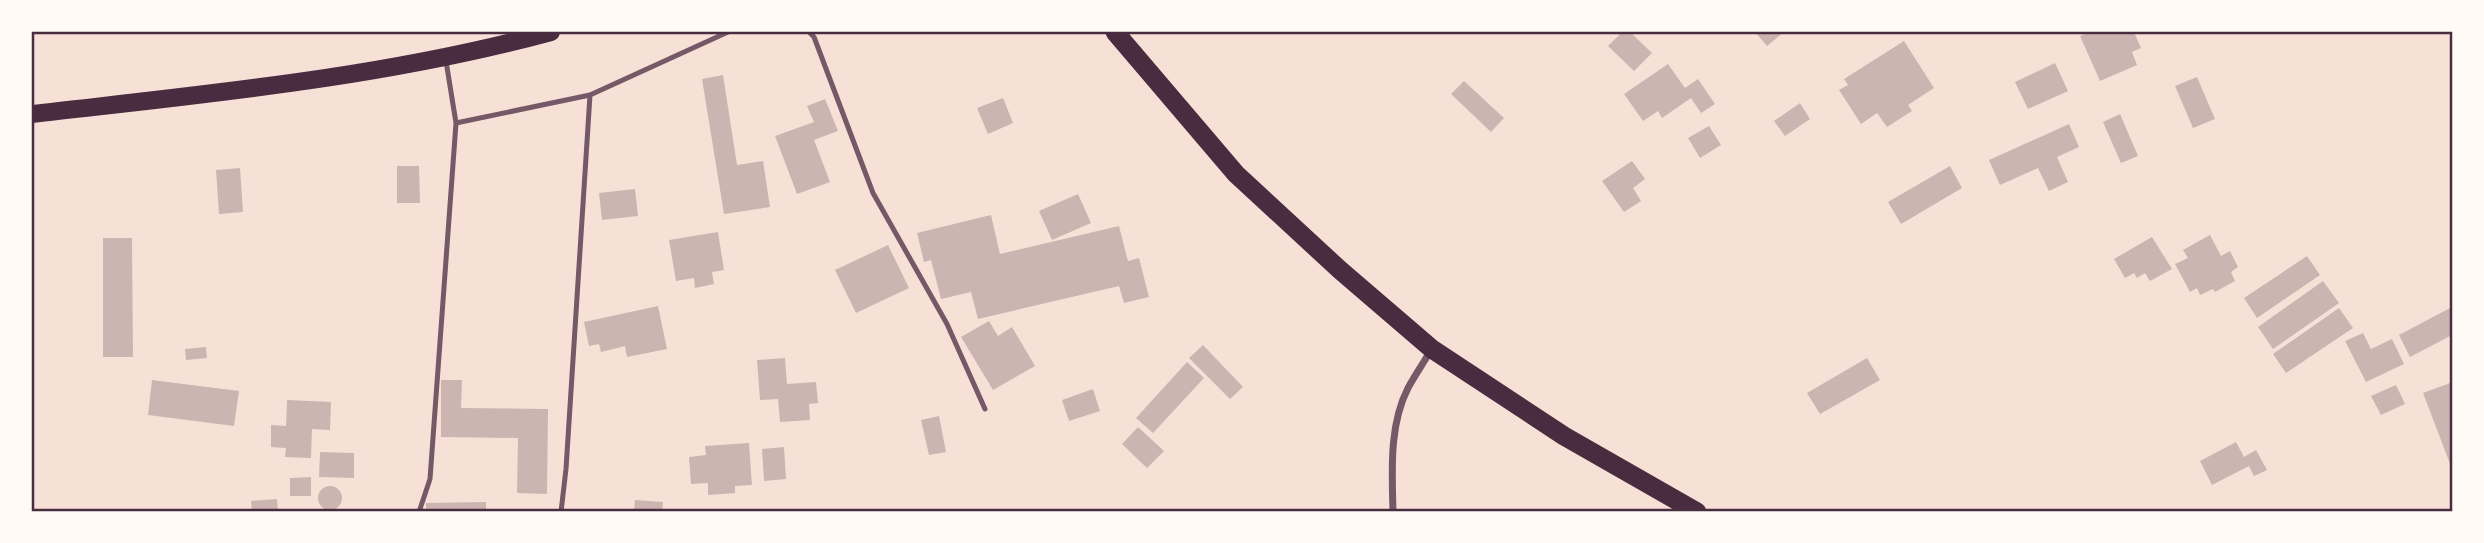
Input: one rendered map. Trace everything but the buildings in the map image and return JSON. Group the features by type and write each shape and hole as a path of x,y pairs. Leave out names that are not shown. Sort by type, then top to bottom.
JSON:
{"highway":[{"path":"1115,32 1236,174 1340,270 1432,349 1564,436 1697,512"}],"main road":[{"path":"32,114 340,76 446,58 551,32"}],"street":[{"path":"1393,512 1395,427 1407,390 1432,349"}],"lane":[{"path":"456,123 590,95 728,32"},
{"path":"808,32 814,37 873,193 947,324 985,409"},
{"path":"419,512 430,479 456,123 446,58"},
{"path":"561,512 590,95"}]}
